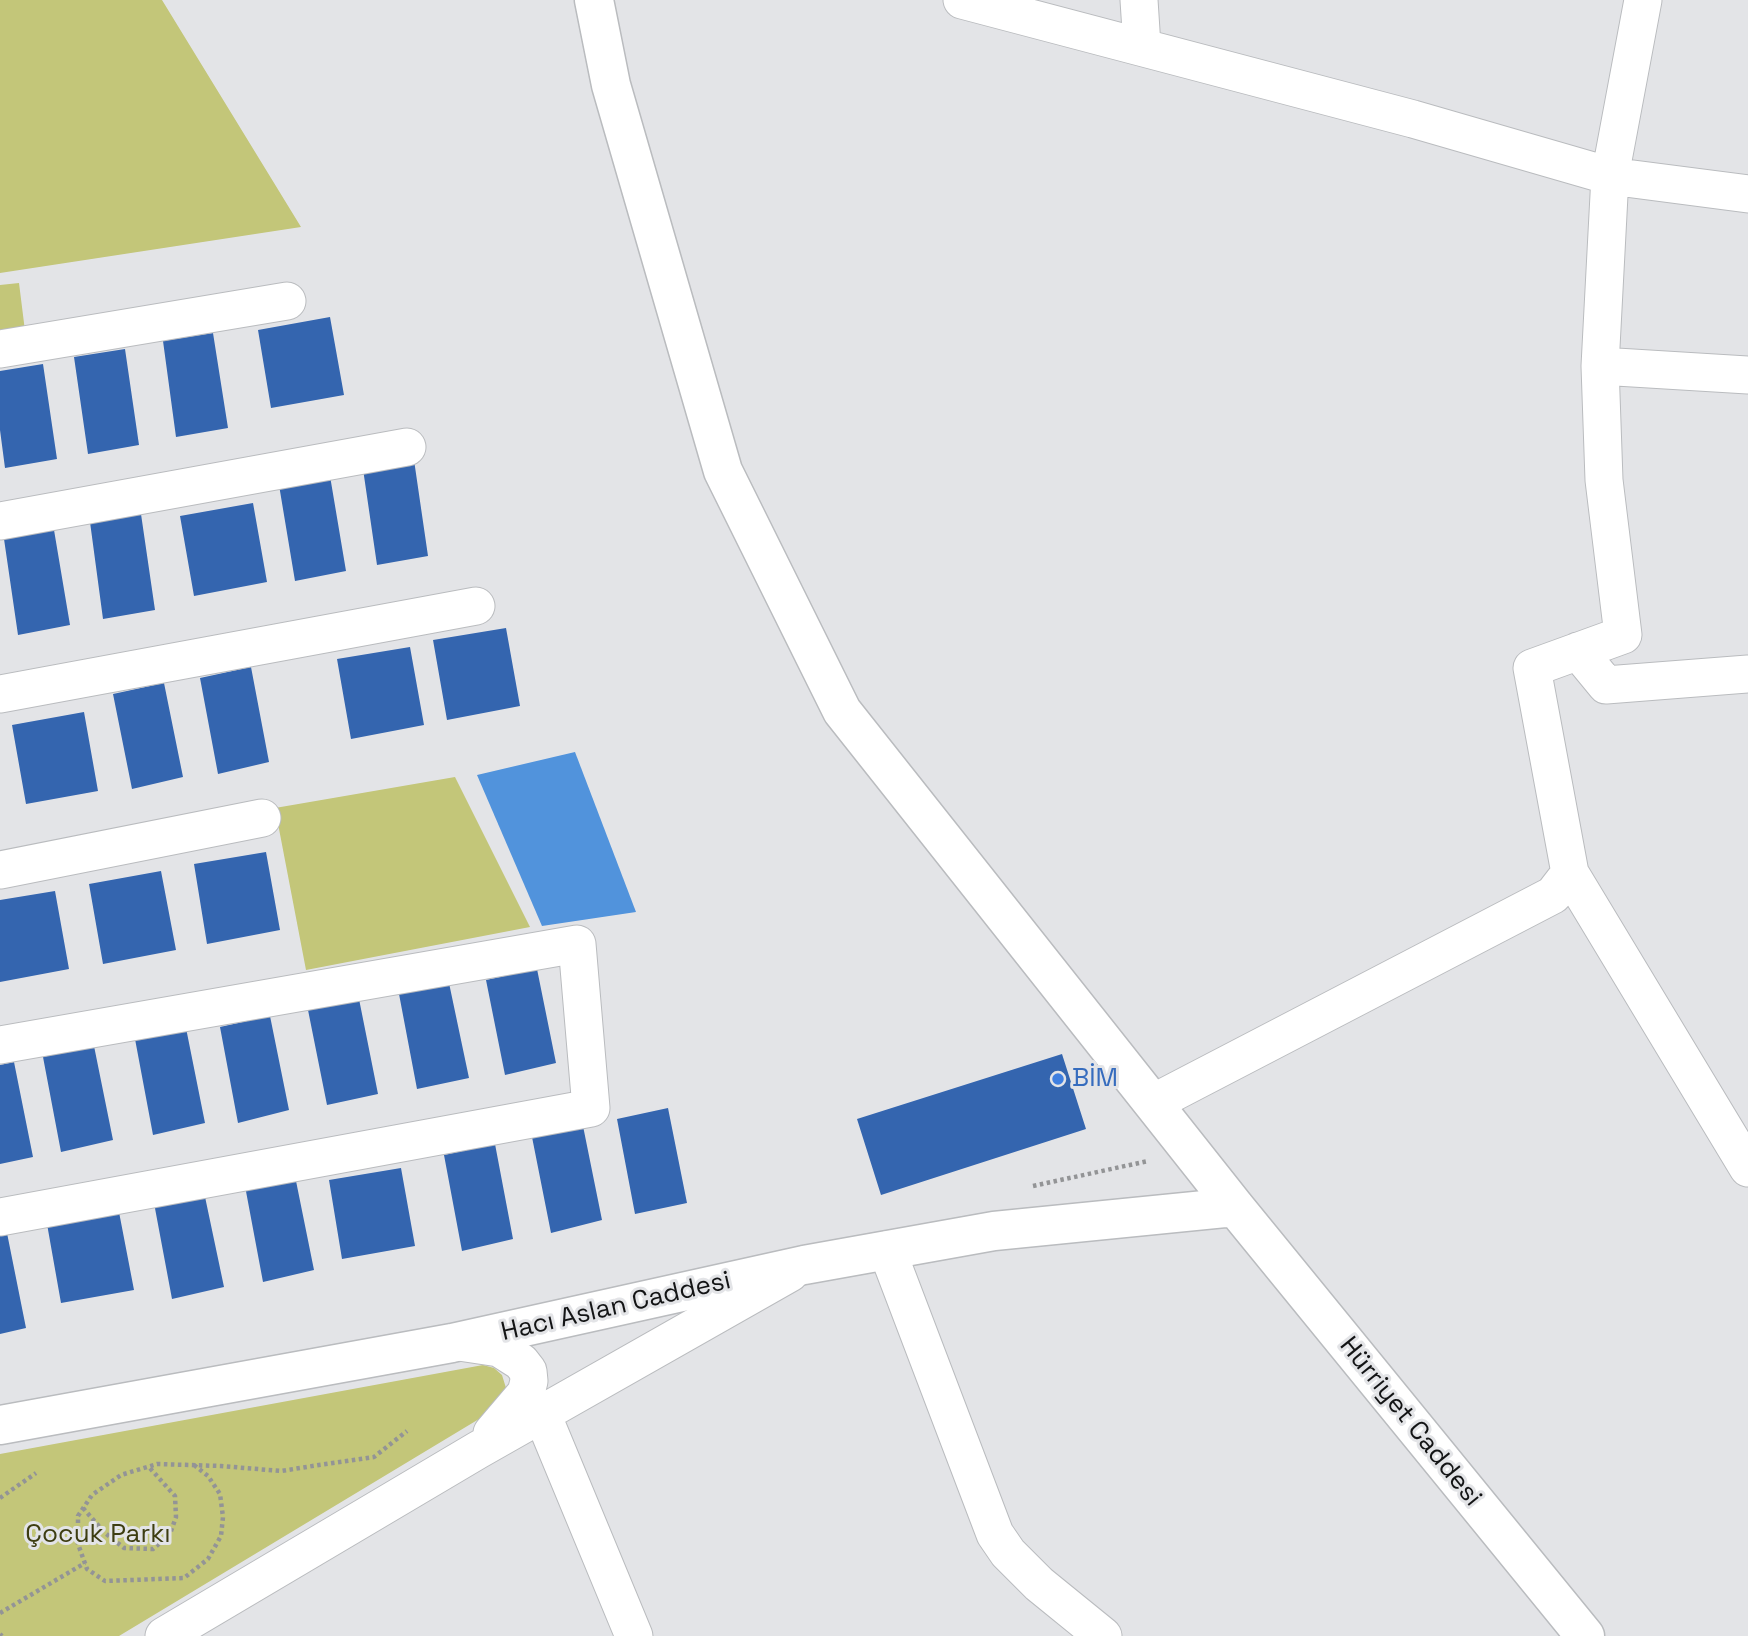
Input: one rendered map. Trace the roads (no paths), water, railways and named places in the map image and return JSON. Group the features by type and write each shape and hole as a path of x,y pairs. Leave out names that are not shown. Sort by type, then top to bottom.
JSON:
{"street":[{"name":"Hürriyet Caddesi","path":"594,0 611,85 723,471 842,711 1236,1207 1584,1636"},
{"path":"962,0 1413,119 1610,176 1748,194"},
{"path":"1139,0 1142,46"},
{"path":"1643,0 1610,176 1600,366 1604,480 1623,635 1532,668 1570,873 1748,1168"},
{"path":"0,349 287,301"},
{"path":"1600,366 1748,375"},
{"path":"0,522 407,447"},
{"path":"0,694 476,606"},
{"path":"1578,651 1606,685 1748,674"},
{"path":"0,870 262,818"},
{"path":"1153,1103 1553,895 1570,873"},
{"path":"0,1045 577,944 591,1108 0,1217"},
{"name":"Hacı Aslan Caddesi","path":"0,1425 459,1342 804,1265 994,1231 1236,1207"},
{"path":"887,1250 995,1534 1008,1553 1039,1584 1103,1636"},
{"path":"164,1636 478,1450 804,1265"},
{"path":"459,1342 499,1348 521,1362 529,1375 528,1387 522,1399 478,1450"},
{"path":"542,1414 634,1636"}],"water":[{"path":"575,752 636,912 542,926 477,775"}],"place":[{"name":"BİM","path":"1058,1079"}],"park label":[{"name":"Çocuk Parkı","path":"98,1535"}]}
